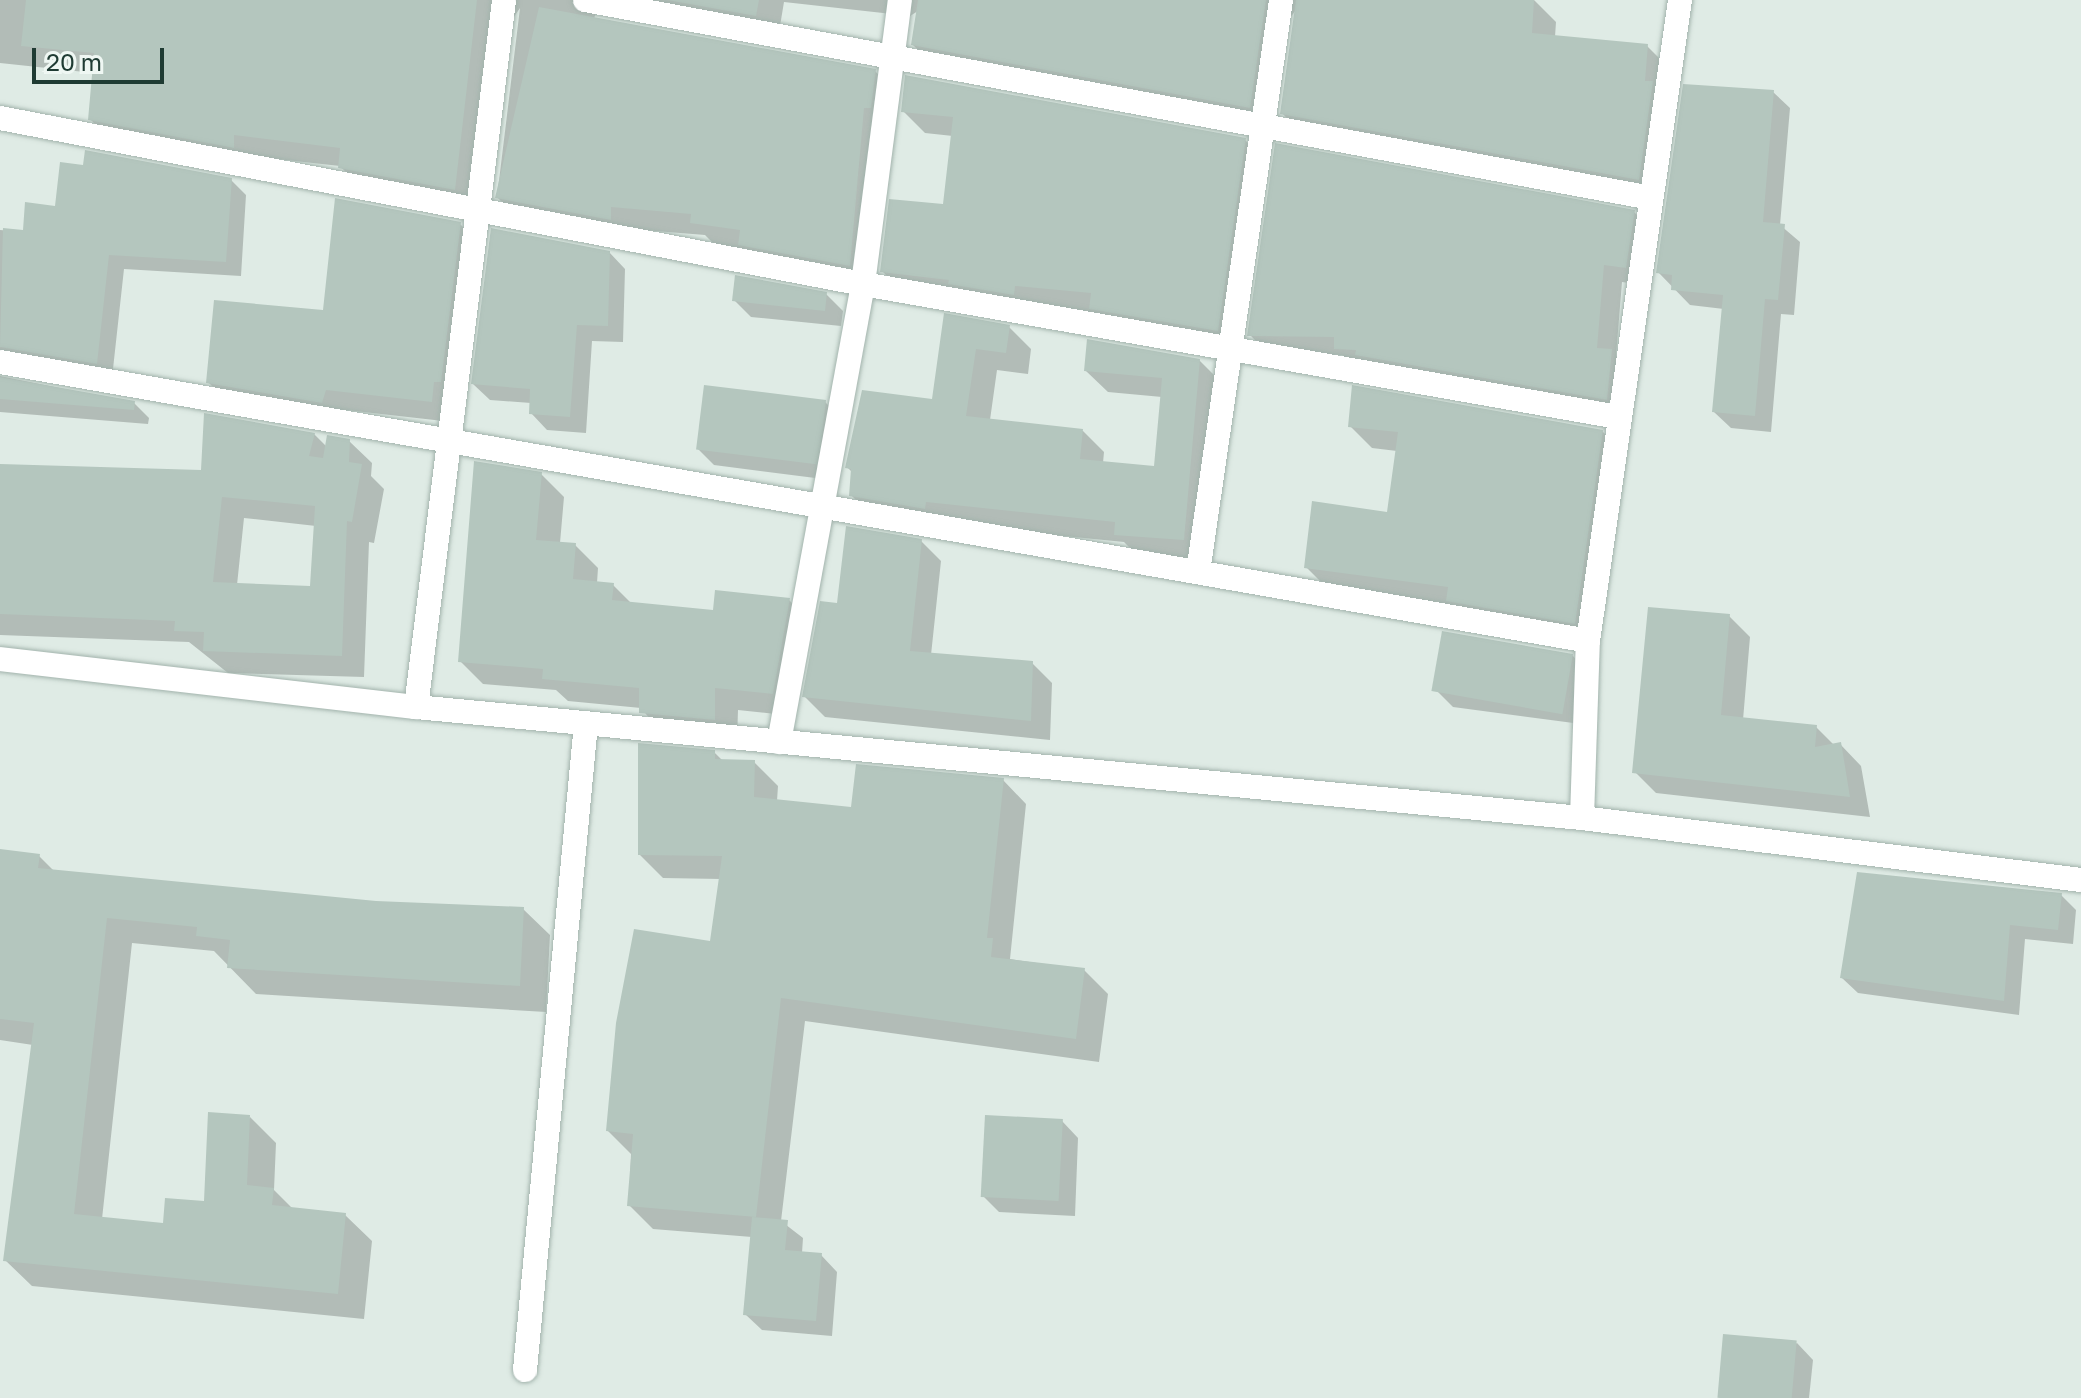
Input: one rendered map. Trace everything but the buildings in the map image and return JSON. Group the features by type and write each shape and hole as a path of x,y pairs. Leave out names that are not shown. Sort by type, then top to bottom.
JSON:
{"street":[{"path":"416,707 446,440 504,0"},
{"path":"585,0 1263,123 1651,198"},
{"path":"779,742 863,284 900,0"},
{"path":"1198,572 1281,0"},
{"path":"1582,818 1588,641 1680,0"},
{"path":"0,118 477,207 863,284 1618,417"},
{"path":"0,362 822,509 1588,641"},
{"path":"0,659 416,707 1582,818 2081,880"},
{"path":"525,1370 586,724"}]}
